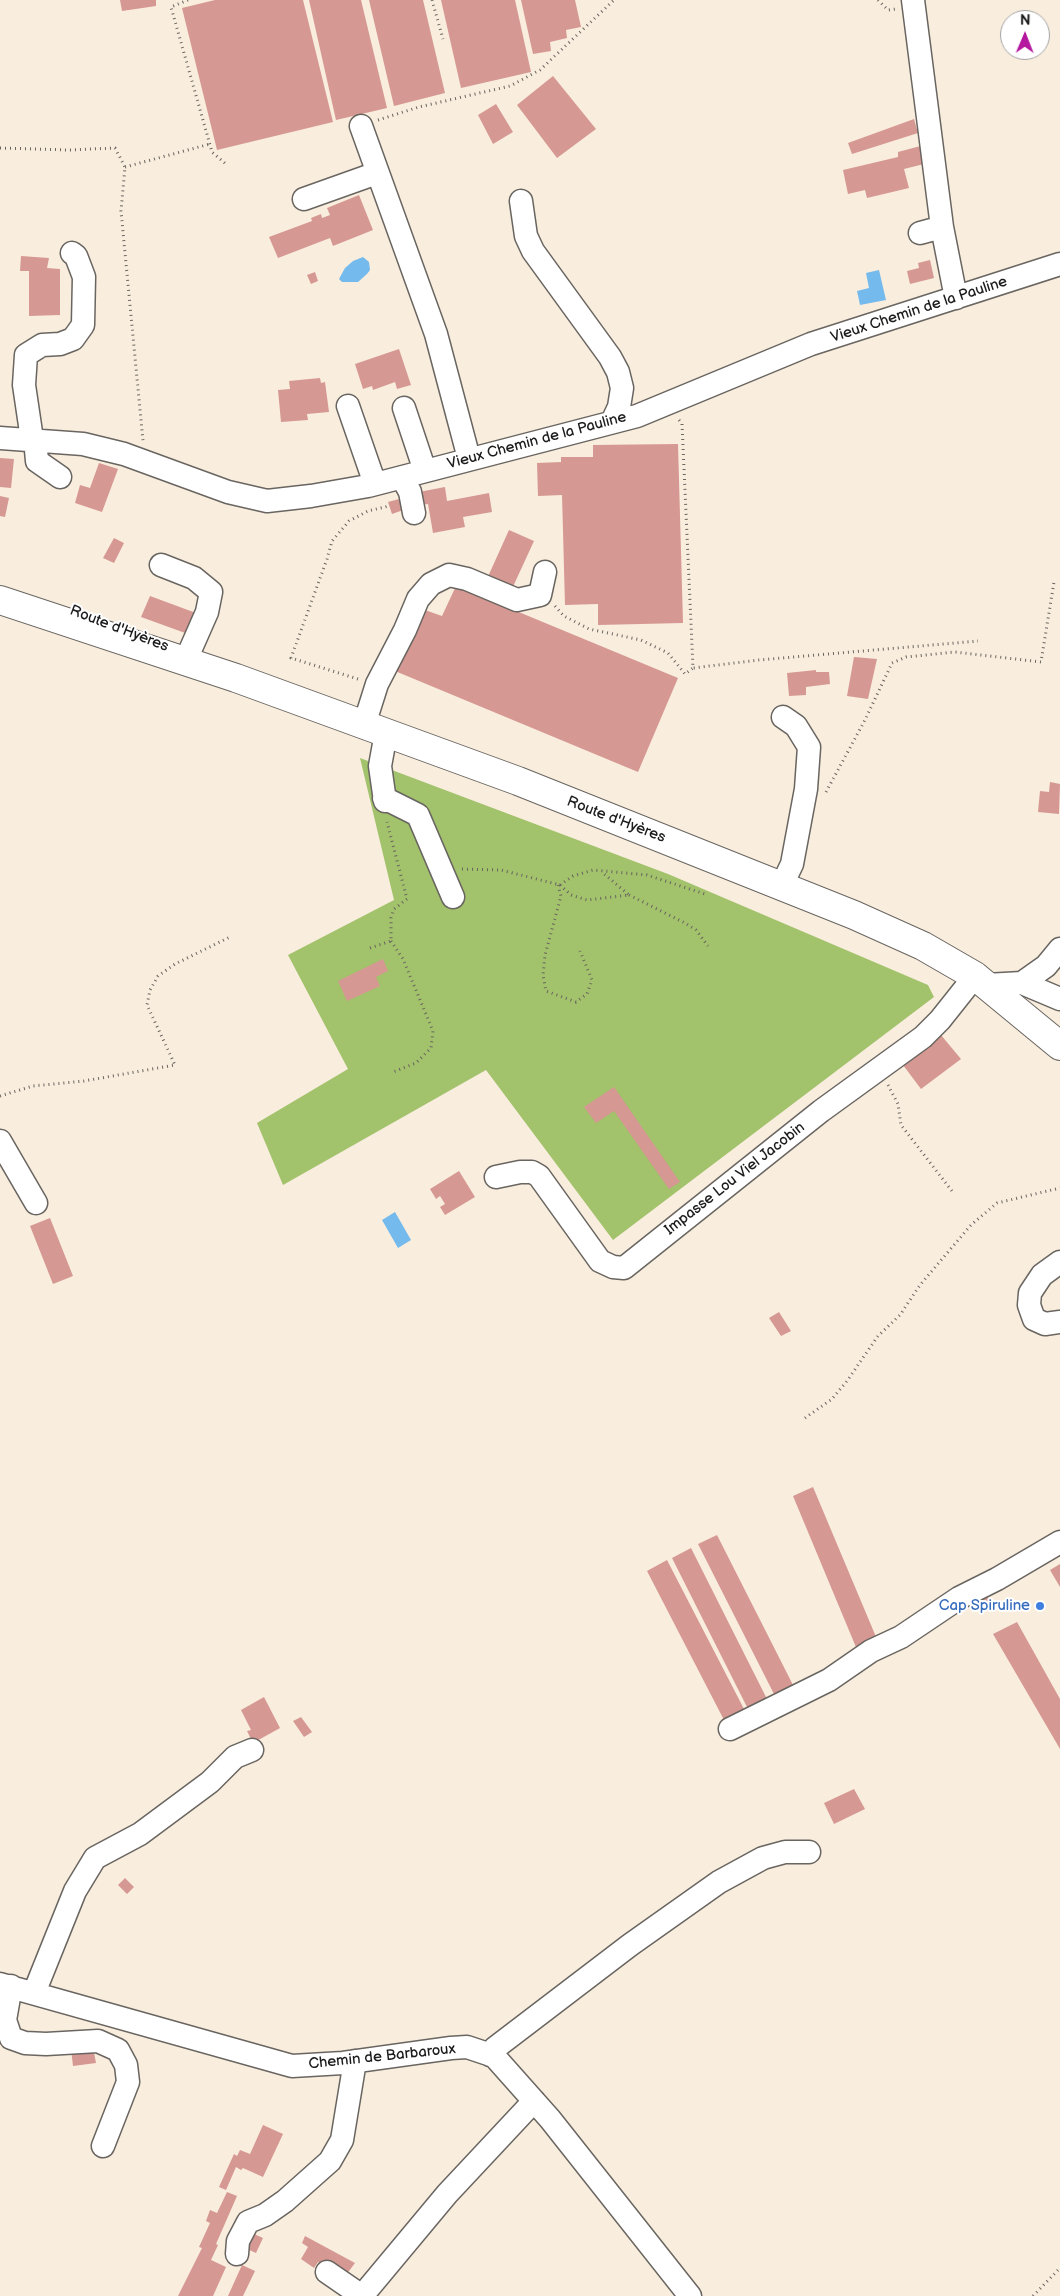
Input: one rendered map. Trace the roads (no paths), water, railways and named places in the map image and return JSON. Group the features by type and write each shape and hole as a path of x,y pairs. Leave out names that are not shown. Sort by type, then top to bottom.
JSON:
{"main road":[{"name":"Route d'Hyères","path":"0,584 236,678 518,781 782,885 923,946 981,981 1060,1046"},
{"name":"Route d'Hyères","path":"0,600 187,658"}],"street":[{"path":"912,0 942,227 956,298"},
{"path":"361,126 436,334 467,451 467,459"},
{"path":"304,199 377,173"},
{"path":"521,201 526,236 533,251 610,357 618,372 622,388 619,407 612,422"},
{"path":"920,233 942,227"},
{"path":"60,477 36,461 24,385 26,355 42,345 74,339 83,325 84,277 76,256 72,254"},
{"name":"Vieux Chemin de la Pauline","path":"0,438 83,444 124,454 228,492 267,501 311,496 375,484 612,422 661,406 811,344 1060,264"},
{"path":"348,406 375,484"},
{"path":"404,408 425,471"},
{"path":"402,477 410,492 414,513"},
{"path":"161,565 194,578 211,592 207,612 187,658"},
{"path":"453,897 418,815 384,800 375,729 377,684 405,630 418,599 432,584 449,575 467,579 517,600 540,595 545,572"},
{"path":"782,885 792,864 806,789 809,747 796,726 783,717"},
{"path":"1022,982 1046,966 1060,949"},
{"path":"981,981 1022,982 1060,999"},
{"name":"Impasse Lou Viel Jacobin","path":"496,1177 520,1172 532,1172 539,1176 600,1261 613,1267 624,1268 822,1110 923,1037 981,981"},
{"path":"0,1141 36,1203"},
{"path":"1060,1262 1042,1274 1030,1293 1029,1305 1034,1319 1046,1324 1060,1322"},
{"path":"730,1729 830,1680 871,1651 901,1637 959,1598 997,1579 1060,1542"},
{"path":"34,1993 75,1891 95,1858 140,1834 210,1782 235,1757 252,1750"},
{"path":"490,2055 495,2048 630,1945 719,1882 762,1858 785,1852 809,1852"},
{"path":"5,1985 5,2020 10,2038 25,2043 46,2044 98,2041 118,2050 126,2065 128,2082 103,2146"},
{"name":"Chemin de Barbaroux","path":"5,1985 292,2066 355,2061 467,2047 494,2056 534,2102 690,2296"},
{"path":"237,2254 238,2241 248,2222 265,2215 285,2201 330,2161 342,2140 355,2061"},
{"path":"328,2272 362,2296 447,2194 534,2102"}],"water":[{"path":"363,257 369,262 370,270 367,274 358,282 342,282 339,279 345,268 353,261"},
{"path":"879,270 886,300 860,305 857,291 869,288 866,273"},
{"path":"395,1212 411,1240 398,1248 382,1220"}],"place":[{"name":"Cap Spiruline","path":"1040,1606"}]}
